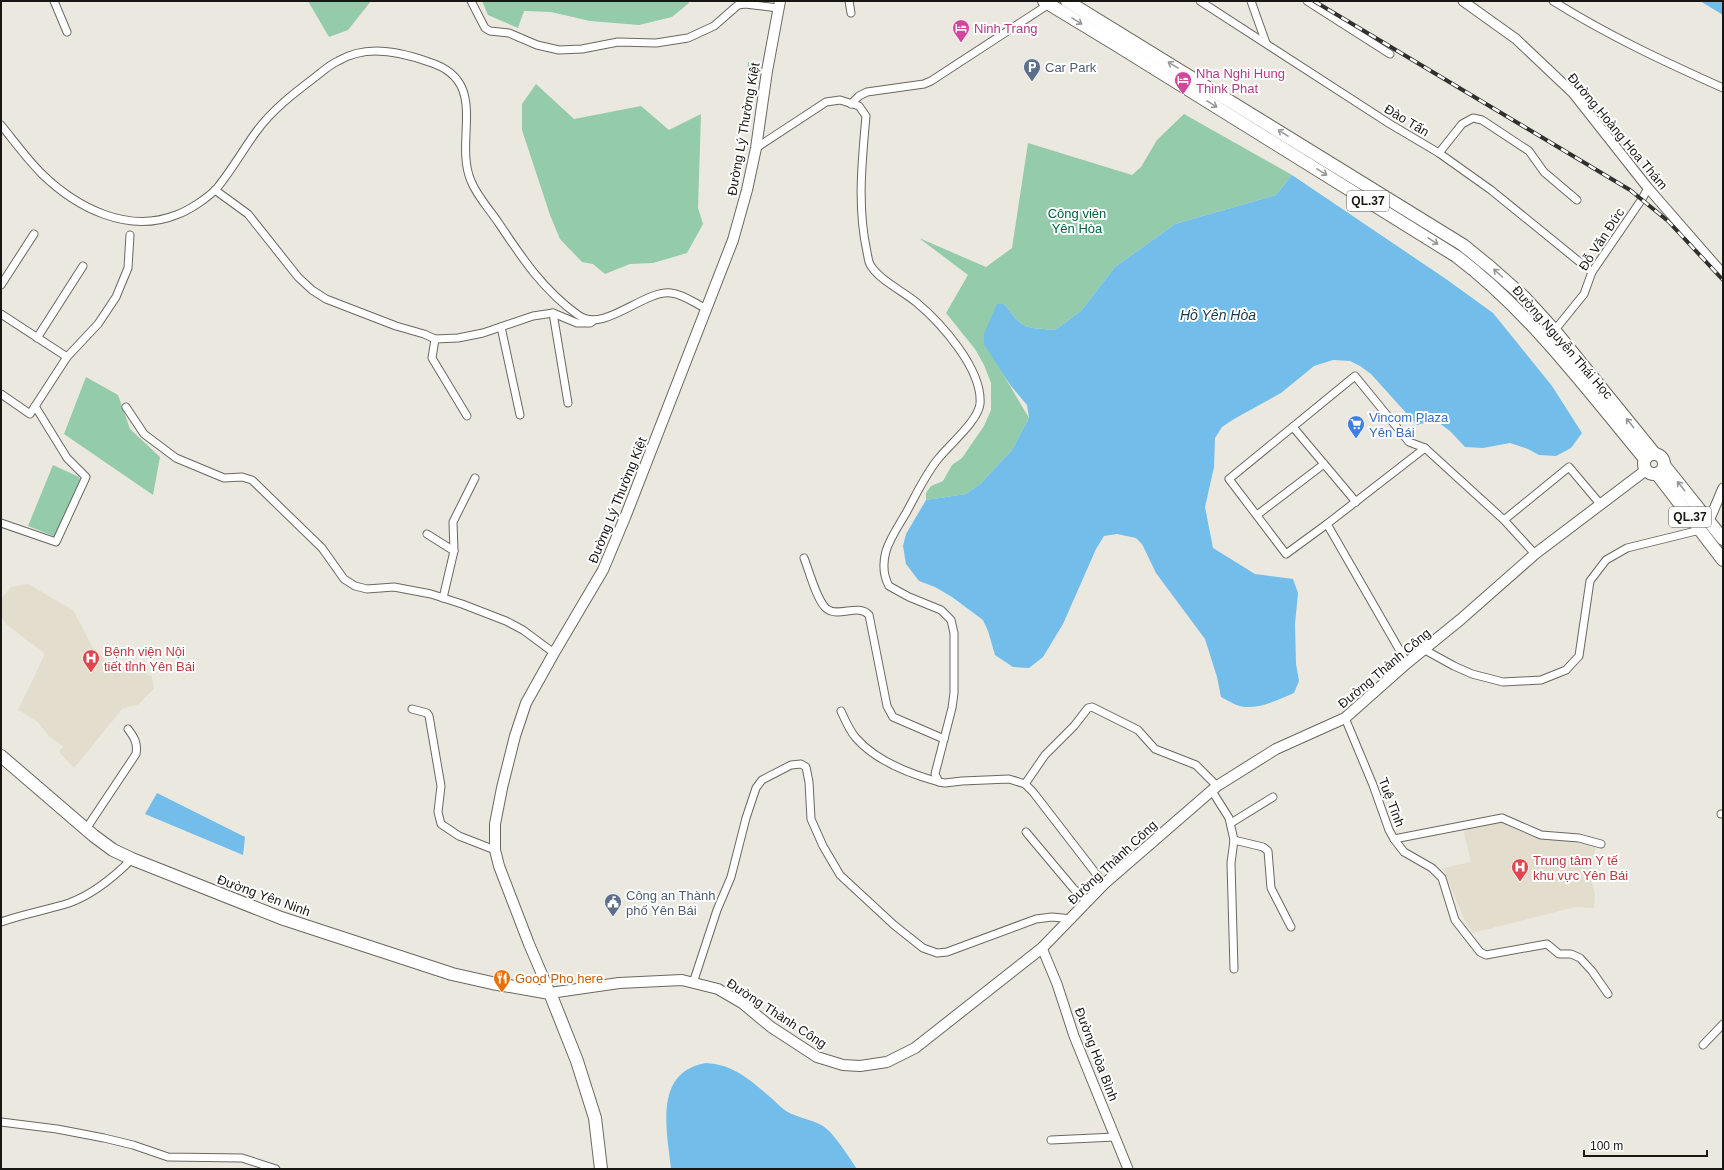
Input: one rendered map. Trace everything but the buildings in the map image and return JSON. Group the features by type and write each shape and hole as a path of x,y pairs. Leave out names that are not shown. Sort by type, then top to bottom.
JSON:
{"main road":[{"name":"Đường Nguyễn Thái Học","path":"1067,1 1463,245 1490,266 1524,297 1555,331 1723,560"},
{"name":"Đường Nguyễn Thái Học","path":"1046,2 1456,256 1482,276 1509,301 1546,341 1653,464 1709,521 1723,539"},
{"name":"Đường Lý Thường Kiệt","path":"550,993 505,886 495,850 495,824 502,788 526,703 603,570 626,515 733,240 747,190 756,148 767,71 779,4"},
{"name":"Đường Thành Công","path":"550,993 619,983 682,980 718,989 742,1004 771,1027 817,1057 843,1065 860,1066 887,1062 915,1048 1042,948 1072,919 1104,884 1178,819 1215,789 1276,749 1345,718 1535,554 1653,464"},
{"name":"Đường Yên Ninh","path":"1,756 86,830 113,850 132,859 281,918 452,974 492,983 550,993"},
{"path":"550,993 577,1061 595,1118 601,1169"}],"street":[{"path":"54,1 67,32"},
{"path":"470,1 485,28 490,31 509,33 537,45 559,50 582,49 618,42 656,43 688,38 714,26 738,5 779,4"},
{"path":"849,1 851,13"},
{"name":"Đào Tấn","path":"1200,1 1378,116 1439,153 1491,190 1592,272"},
{"path":"1251,1 1266,43"},
{"path":"1307,1 1390,54"},
{"name":"Đường Hoàng Hoa Thám","path":"1463,1 1516,39 1573,93 1648,188 1723,274"},
{"path":"1553,1 1598,28 1723,88"},
{"path":"851,104 859,96 867,92 931,82 1046,2"},
{"path":"1,124 32,163 59,188 89,208 116,219 141,223 169,218 190,208 215,190 268,118 288,98 335,62 356,54 380,51 409,55 440,65 453,75 458,81 465,95 467,112 466,164 468,173 476,190 530,270 544,286 580,316 595,320"},
{"path":"756,148 826,102 840,100 859,106 866,116 861,188 864,237 870,265 878,274 916,302 947,332 969,364 979,389 980,404 976,413 969,424 938,459 926,478 891,539 886,551 884,562 884,572 889,586 909,597 941,610 951,620 954,633 954,692 952,708 935,774 939,782"},
{"path":"1439,153 1462,124 1473,118 1482,120 1529,151 1544,172 1577,200"},
{"name":"Đỗ Văn Đức","path":"1546,341 1584,294 1592,272 1648,188"},
{"path":"215,190 248,214 298,277 318,294 396,326 424,334 435,339 458,338 483,333 533,316 553,313 577,323 590,323 657,295 668,293 676,294 707,309"},
{"path":"1,286 34,234"},
{"path":"1,394 30,414 67,357 98,324 116,297 128,268 130,235"},
{"path":"37,338 83,266"},
{"path":"553,313 568,403"},
{"path":"1,314 67,357"},
{"path":"500,327 520,415"},
{"path":"435,339 432,358 467,416"},
{"path":"1426,448 1286,554 1230,478 1355,376 1409,442 1426,448 1504,520 1535,554"},
{"path":"1,523 56,542 86,477 67,458 35,406"},
{"path":"126,407 144,434 176,458 224,478 242,477 252,480 322,548 344,579 355,586 367,589 394,588 443,598 506,621 523,630 554,653"},
{"path":"1293,427 1356,502"},
{"path":"1257,515 1324,464"},
{"path":"1504,520 1570,467 1601,505"},
{"path":"443,598 454,551 453,522 475,478"},
{"path":"1709,521 1723,488"},
{"path":"1327,524 1407,663"},
{"path":"1425,650 1466,671 1503,682 1541,680 1566,670 1579,656 1590,581 1606,560 1627,548 1700,530"},
{"path":"427,534 454,551"},
{"path":"804,558 820,600 826,609 836,612 860,610 866,612 869,616 887,706 893,717 944,739"},
{"path":"1025,784 1045,755 1074,726 1088,708 1092,707 1138,730 1155,749 1196,765 1215,789 1231,823 1234,840 1231,870 1234,969"},
{"path":"412,709 427,713 429,716 441,782 438,812 441,824 460,836 495,850"},
{"path":"841,711 849,729 856,739 876,754 919,776 945,783 1010,779 1025,784 1033,792 1104,884"},
{"name":"Tuệ Tĩnh","path":"1345,718 1373,785 1389,830 1394,839 1404,852 1432,868 1442,878 1455,920 1480,952 1486,954 1547,944 1559,954 1571,954 1580,958 1592,971 1608,994"},
{"path":"86,830 136,754 137,747 135,738 128,729"},
{"path":"693,983 717,910 731,877 752,796 762,780 791,765 801,764 806,767 809,782 811,819 823,846 840,875 894,925 923,948 937,953 946,952 1036,919 1052,917 1072,919"},
{"path":"1231,823 1273,797"},
{"path":"1394,839 1502,818 1541,835 1579,838 1601,844"},
{"path":"1026,832 1073,888 1087,902"},
{"path":"1234,840 1263,847 1268,851 1271,888 1291,927"},
{"path":"1,922 70,902 102,886 113,878 132,859"},
{"name":"Đường Hòa Bình","path":"1042,948 1057,984 1074,1036 1128,1169"},
{"path":"1703,1044 1723,1024"},
{"path":"1,1122 56,1128 104,1138 133,1145 168,1158 242,1158 276,1169"},
{"path":"1051,1140 1115,1137"}],"shaded area":[{"name":"Bệnh viện Nội tiết tỉnh Yên Bái","path":"28,584 73,610 93,648 113,667 138,669 152,677 154,688 139,704 122,709 74,768 59,752 63,746 50,737 38,722 18,710 45,654 6,624 1,616 1,599 11,587"},
{"name":"Trung tâm Y tế khu vực Yên Bái","path":"1502,820 1517,826 1596,846 1590,874 1595,894 1594,908 1575,907 1473,933 1464,919 1443,868 1471,862 1463,829"}],"green space":[{"path":"308,1 371,1 348,30 329,37"},
{"path":"482,1 688,1 689,3 672,17 639,25 590,21 551,12 524,11 518,28 488,15"},
{"path":"748,62 761,64 759,74 747,73"},
{"path":"536,84 574,119 641,106 669,130 701,114 698,208 703,224 687,253 653,263 630,264 605,274 593,264 582,262 560,239 550,215 522,130 522,104"},
{"name":"Công viên Yên Hòa","path":"1184,114 1292,175 1276,195 1175,224 1115,267 1081,311 1055,330 1025,326 1016,319 1004,304 1012,387 1003,374 1029,418 1012,450 980,484 966,494 926,500 926,493 931,486 943,481 952,465 962,458 984,426 991,410 991,383 984,365 975,349 946,313 968,275 919,238 986,267 1012,248 1028,143 1132,175 1141,167 1157,140"},
{"path":"86,377 118,395 130,429 160,457 153,495 64,434"},
{"path":"53,465 79,477 80,480 56,537 28,526"}],"water":[{"path":"1700,1 1723,1 1723,15"},
{"name":"Hồ Yên Hòa","path":"1292,175 1446,279 1493,313 1552,386 1582,433 1571,448 1556,456 1539,455 1528,449 1510,443 1483,448 1465,447 1450,431 1435,420 1417,425 1371,374 1360,366 1350,361 1333,360 1314,366 1281,393 1222,427 1215,438 1214,467 1205,507 1213,548 1255,574 1293,579 1298,593 1295,624 1296,664 1299,681 1294,693 1278,700 1254,707 1238,705 1221,697 1217,677 1205,639 1156,573 1142,544 1136,538 1117,534 1104,536 1096,549 1063,624 1043,657 1029,668 1013,667 995,655 983,620 952,597 935,587 919,581 906,564 903,546 906,534 926,500 966,494 980,484 1012,450 1029,418 1027,405 1011,386 984,344 984,334 997,304 1004,304 1016,319 1025,326 1055,330 1081,311 1115,267 1175,224 1276,195"},
{"path":"157,793 245,837 243,855 145,814"},
{"path":"706,1063 716,1064 741,1074 786,1111 823,1126 836,1139 857,1169 671,1169 666,1121 667,1105 671,1090 678,1078 689,1069"}],"railway":[{"path":"1314,1 1630,190 1668,221 1723,280"}],"place":[{"name":"Ninh Trang","path":"961,43"},
{"name":"Car Park","path":"1032,82"},
{"name":"Nha Nghi Hung Think Phat","path":"1183,95"},
{"name":"Vincom Plaza Yên Bái","path":"1356,439"},
{"name":"Bệnh viện Nội tiết tỉnh Yên Bái","path":"91,673"},
{"name":"Trung tâm Y tế khu vực Yên Bái","path":"1520,882"},
{"name":"Công an Thành phố Yên Bái","path":"613,917"},
{"name":"Good Pho here","path":"502,993"}]}
